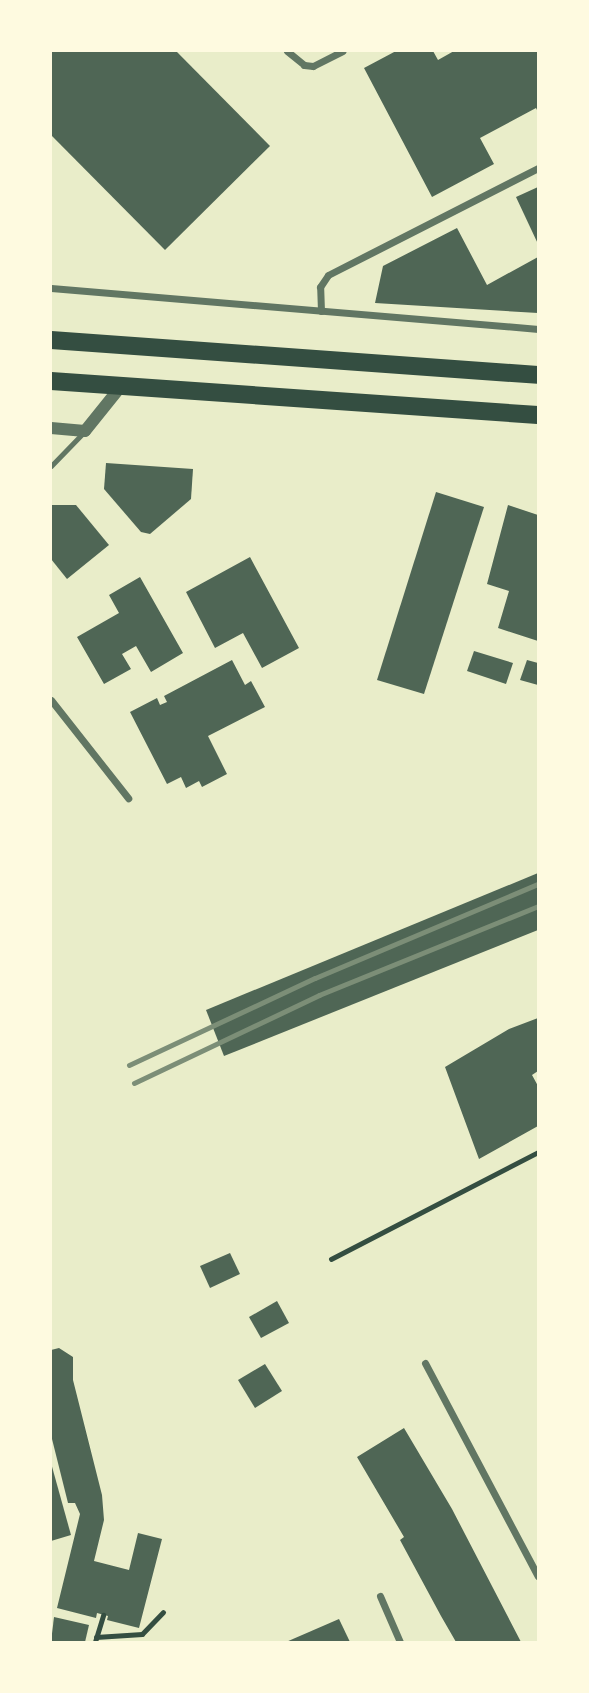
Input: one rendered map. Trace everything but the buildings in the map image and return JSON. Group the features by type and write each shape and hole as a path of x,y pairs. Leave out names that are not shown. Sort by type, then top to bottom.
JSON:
{"main road":[{"path":"51,340 538,375"},
{"path":"51,381 538,415"}],"street":[{"path":"287,51 304,65 320,65 342,51"},
{"path":"321,311 320,287 328,275 538,168"},
{"path":"51,288 538,330"},
{"path":"51,428 85,431 122,385"},
{"path":"51,700 128,799"},
{"path":"425,1363 538,1576"},
{"path":"380,1596 400,1642"}],"lane":[{"path":"51,466 85,431"}],"path":[{"path":"331,1259 538,1152"},
{"path":"103,1615 96,1640 142,1634 163,1612"}],"railway":[{"path":"129,1065 315,978 538,884"},
{"path":"134,1083 319,995 538,906"}]}
